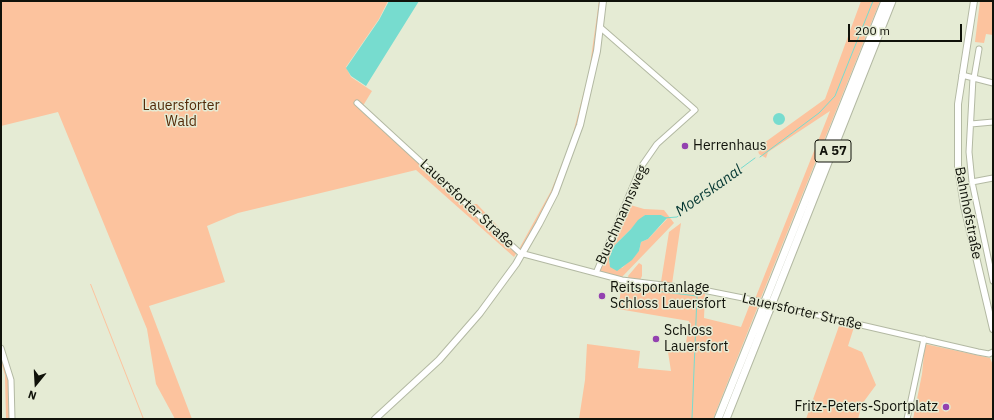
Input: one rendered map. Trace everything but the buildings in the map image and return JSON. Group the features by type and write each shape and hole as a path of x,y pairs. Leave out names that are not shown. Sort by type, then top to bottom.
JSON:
{"highway":[{"name":"A 57","path":"769,300 885,1"},
{"name":"A 57","path":"718,419 765,310 892,1"},
{"name":"A 57","path":"726,419 765,310"}],"main road":[{"path":"375,419 439,360 480,313 522,254 555,193 573,148 587,99 601,28 603,1"},
{"name":"Bahnhofstraße","path":"974,1 962,75 957,128 958,167 964,206 993,329"}],"street":[{"name":"Buschmannsweg","path":"596,273 641,168 657,144 696,110 601,28"},
{"path":"979,50 973,78 969,152 972,182 993,281"},
{"path":"962,75 993,83"},
{"name":"Lauersforter Straße","path":"357,103 522,254 622,280 703,290 753,300 978,352 989,354 993,352"},
{"path":"970,124 993,122"},
{"path":"972,182 993,178"},
{"path":"907,419 924,339"},
{"path":"1,348 11,380 12,419"}],"green space":[{"name":"Lauersforter Wald","path":"1,1 388,1 379,19 346,67 351,77 372,91 361,109 413,157 417,155 472,204 477,204 519,249 514,257 416,170 238,213 207,226 225,282 149,306 192,419 175,419 156,384 147,329 58,112 1,126"},
{"path":"599,1 602,1 595,52 578,125 552,194 523,248 519,249 551,191 571,141 589,72"},
{"path":"861,1 880,1 760,300 755,299 830,111 768,152 766,158 759,154 757,148 825,99"},
{"path":"980,1 993,1 993,35 986,34 984,43 975,42"},
{"path":"627,204 644,209 664,210 674,223 621,278 599,271","holes":["645,215 661,215 667,219 648,239 641,242 639,251 622,268 609,263 614,246"]},
{"path":"681,223 672,284 661,282 669,232"},
{"path":"639,263 642,265 642,276 640,280 629,279 628,276"},
{"path":"91,284 144,419 143,419"},
{"path":"622,284 705,294 704,318 741,327 750,304 758,306 713,419 579,419 585,380 587,344 640,351 638,368 671,371 668,352 685,350 689,321 618,309"},
{"path":"839,326 854,327 848,346 862,352 876,385 862,404 858,419 806,419"},
{"path":"925,344 990,358 993,365 993,419 913,419 922,374"},
{"path":"1,352 9,378 11,419 6,419 5,375 1,362"}],"water":[{"path":"389,1 419,1 366,86 351,76 346,68 379,20"},
{"path":"777,113 781,113 785,119 781,125 777,125 773,121 773,117"},
{"path":"645,215 661,215 667,218 648,239 641,242 639,251 632,260 617,271 610,267 609,258 614,246 638,220"}],"waterway":[{"name":"Moerskanal","path":"760,157 819,113 835,96 873,1"},
{"name":"Moerskanal","path":"664,218 677,217 755,158"},
{"name":"Moerskanal","path":"623,287 697,296 692,419"}],"place":[{"name":"Herrenhaus","path":"685,146"},
{"name":"Reitsportanlage Schloss Lauersfort","path":"602,296"},
{"name":"Schloss Lauersfort","path":"656,339"},
{"name":"Fritz-Peters-Sportplatz","path":"946,407"}]}
